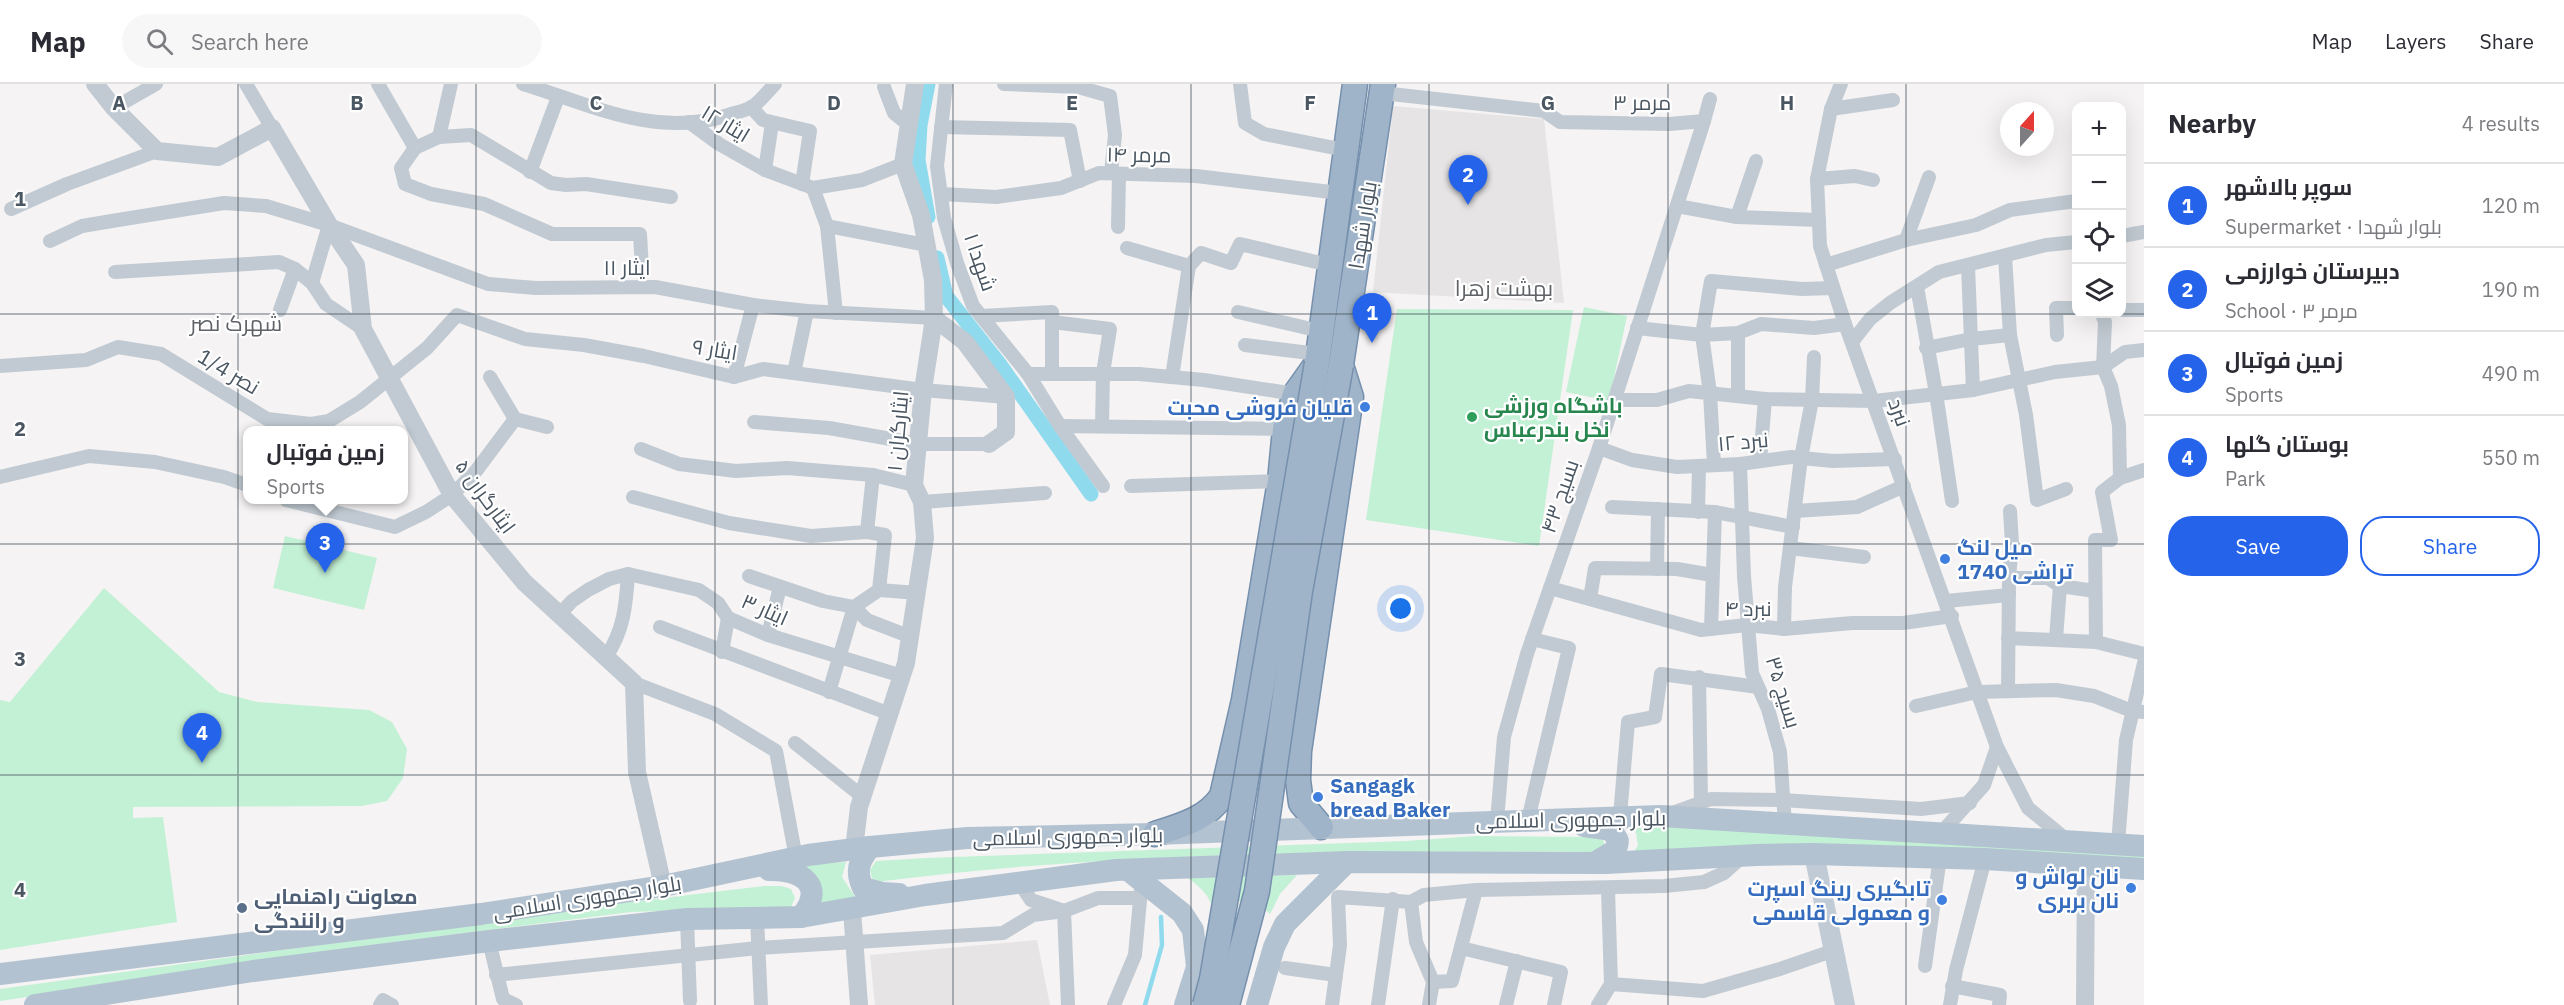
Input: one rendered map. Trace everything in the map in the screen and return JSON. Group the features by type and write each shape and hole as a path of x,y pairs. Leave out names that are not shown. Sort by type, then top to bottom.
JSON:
{"highway":[{"name":"بلوار شهدا","path":"1205,1005 1212,979 1318,349 1355,84"},
{"name":"بلوار شهدا","path":"1227,1005 1257,891 1300,591 1341,365 1383,89"},
{"path":"1155,834 1187,824 1215,806 1222,796 1236,741 1280,481 1286,429 1295,394 1318,349"},
{"path":"1321,826 1300,803 1299,751 1351,397 1341,365"},
{"path":"1236,741 1241,754 1251,764 1264,769 1278,768 1291,762 1299,751"}],"main road":[{"name":"بلوار جمهوری اسلامی","path":"0,974 482,914 663,886 796,858 862,848 967,838 1155,834 1321,826 1662,816 2144,846"},
{"path":"1528,820 1612,830 1618,841 1616,850 1596,862"},
{"path":"862,848 858,878 863,888 882,893 925,895"},
{"name":"بلوار جمهوری اسلامی","path":"35,1005 253,971 489,941 687,919 801,917 852,910 925,895 1019,882 1137,883 1347,862 1596,862 1814,854 1985,859 2144,869"},
{"path":"1814,854 1845,1005"},
{"path":"1257,1005 1274,947 1285,924 1347,862"},
{"path":"733,872 782,870 797,873 809,884 813,895 809,907 801,917"},
{"path":"1137,883 1182,913 1193,930 1197,967 1185,1005"},
{"path":"1194,941 1209,932 1226,928 1244,930 1260,936 1274,947"}],"street":[{"path":"95,84 114,108 157,152"},
{"path":"114,108 156,84"},
{"path":"246,84 329,225 356,265 363,329"},
{"path":"378,84 415,147"},
{"path":"440,137 451,84"},
{"name":"ایثار ۱۲","path":"523,84 638,121 672,124 688,122 719,144 765,170 808,186 862,180 903,164"},
{"path":"688,122 714,119 751,107 775,84"},
{"name":"ایثارگران ۱","path":"862,848 863,797 902,676 911,637 925,538 922,502 914,485 923,390 934,318 933,280 921,215 903,164 915,84"},
{"name":"شهدا ۱","path":"946,84 937,166 944,218 973,306 1028,374 1060,426 1103,486"},
{"path":"1004,84 1078,87 1110,96 1115,135 1118,227"},
{"path":"1240,84 1245,123 1264,134 1345,150"},
{"name":"نبرد","path":"1841,84 1831,109 1817,179 1820,246 1845,324 1952,616 1997,747 2028,808 2069,841"},
{"path":"884,87 894,113 909,125"},
{"name":"مرمر ۳","path":"1383,89 1544,111 1560,122 1669,124 1704,121"},
{"path":"531,172 558,97"},
{"path":"1704,121 1710,99"},
{"path":"1831,109 1893,100"},
{"path":"751,107 763,120 810,131 808,186 827,226 836,313"},
{"name":"بسیج ۴۳","path":"1497,820 1504,737 1532,639 1599,448 1704,121"},
{"path":"765,170 772,123"},
{"path":"941,127 1070,130 1080,181"},
{"path":"11,209 67,184 157,152 218,157 272,128"},
{"path":"642,269 640,234 552,234 484,204 431,194 405,184 401,168 415,147 440,137 471,135 551,183 586,184 671,197"},
{"path":"1737,217 1756,160"},
{"name":"مرمر ۱۴","path":"941,194 996,197 1061,188 1099,173 1196,176 1339,193"},
{"path":"1817,179 1855,176 1873,180"},
{"path":"1906,240 1929,177"},
{"path":"1826,265 1906,240 1976,225 2010,210 2072,202"},
{"name":"ایثار ۱۱","path":"50,241 82,226 224,204 266,206 329,225 488,284 536,288 655,287 753,305 807,311 934,318"},
{"path":"1677,206 1737,217 1819,220"},
{"path":"312,283 329,225"},
{"path":"827,226 926,244"},
{"path":"2126,235 2144,232"},
{"path":"1852,342 1870,319 1890,303 1939,272 2046,245 2072,242"},
{"path":"1172,377 1189,266 1201,253 1231,263 1240,244 1329,265"},
{"path":"1127,248 1189,266"},
{"path":"2005,256 2010,335 2037,500 2066,489"},
{"name":"ایثارگران ۵","path":"114,272 279,262 295,269 312,283 326,304 363,329 452,495 524,582 634,683"},
{"path":"1968,266 1973,390"},
{"path":"280,310 295,269"},
{"path":"1714,465 1710,393 1702,335 1711,281 1802,289 1833,288"},
{"path":"1917,287 1952,501"},
{"path":"734,377 753,305"},
{"path":"2057,335 2056,308 2072,308"},
{"path":"2126,310 2144,310"},
{"path":"794,373 807,311"},
{"path":"981,316 1052,312 1052,373"},
{"path":"1238,312 1318,349"},
{"name":"ایثار ۹","path":"457,315 525,339 584,345 734,377 763,369 923,390 1006,397"},
{"name":"نصر 1/4","path":"0,366 86,360 118,347 161,354 266,425 311,424 329,421 360,402 427,348 457,315"},
{"path":"754,422 829,428 919,444 989,444 1005,432 1006,397 965,342 934,318"},
{"path":"2104,318 2103,367 2111,386 2119,425 2120,478"},
{"path":"1052,322 1110,329 1103,373 1102,426"},
{"path":"1637,328 1702,335 1738,333 1761,324 1814,328 1845,324"},
{"path":"1738,333 1738,396"},
{"path":"1926,348 1971,339 2010,335"},
{"path":"1245,345 1318,349"},
{"path":"1614,400 1657,400 1689,391 1765,399 1874,401 1973,390 2055,372 2103,367 2125,352 2144,350"},
{"path":"1784,629 1785,587 1800,458 1812,400 1814,357"},
{"path":"1028,374 1103,373 1172,377 1295,394"},
{"path":"490,377 515,419 547,427"},
{"path":"1760,461 1765,399"},
{"path":"302,504 395,527 426,512 452,495 477,471 515,419"},
{"path":"1060,426 1286,429"},
{"name":"نبرد ۱۲","path":"1599,448 1632,460 1677,467 1800,458 1833,461 1895,459"},
{"path":"641,449 679,464 736,471 787,468 873,475 914,485"},
{"path":"0,477 88,456 155,462 224,477 243,484"},
{"name":"بسیج ۳۵","path":"1740,464 1747,625 1752,673 1768,709 1780,752 1785,824"},
{"path":"1698,512 1699,466"},
{"path":"2096,642 2096,540 2111,540 2102,492 2120,478 2144,470"},
{"path":"867,532 873,475"},
{"path":"1131,486 1280,481"},
{"path":"1795,511 1857,507 1904,486"},
{"path":"922,502 1045,493"},
{"path":"633,497 729,523 811,536 867,532 885,535 879,590"},
{"path":"1612,507 1715,512 1742,519 1793,526"},
{"path":"1657,569 1658,509"},
{"path":"2008,691 2009,578 2013,544 2010,511"},
{"path":"1711,629 1715,512"},
{"path":"1790,548 1864,557"},
{"path":"1590,599 1595,568 1677,569 1712,574"},
{"path":"559,615 572,601 588,590 609,579 628,574 625,615 616,641 606,657"},
{"name":"ایثار ۳","path":"628,574 699,590 718,603 728,618 768,636 902,676"},
{"path":"749,576 823,601 854,607 867,620 911,637"},
{"path":"2009,578 2048,578 2060,586 2095,591"},
{"path":"2056,639 2060,586"},
{"path":"768,636 780,587"},
{"name":"نبرد ۴","path":"1550,588 1701,630 1747,625 1784,629 1852,623 1903,623 1952,616"},
{"path":"828,692 854,607 879,590 918,593"},
{"path":"1946,601 2009,595"},
{"path":"722,652 728,618"},
{"path":"660,627 890,714"},
{"path":"2008,638 2096,642 2144,654"},
{"path":"1528,820 1569,648 1532,639"},
{"path":"2118,844 2126,740 2138,711 2144,663"},
{"path":"1620,816 1628,722 1654,717 1661,674 1699,677 1758,687"},
{"path":"1699,677 1701,802"},
{"path":"663,886 637,772 634,683 715,714 776,751 796,858"},
{"path":"1916,706 1977,692 2056,690 2094,696 2138,711"},
{"path":"795,743 863,797"},
{"path":"1942,832 1984,785 1997,747"},
{"path":"1662,816 1712,799 1782,800 1921,809 1970,803"},
{"path":"1332,1005 1340,945 1338,897 1411,902 1424,895 1476,890 1608,889 1704,882 1724,873 1744,855"},
{"path":"1925,966 1940,857"},
{"path":"1950,1005 1952,986 1985,859"},
{"path":"2085,1005 2086,864"},
{"path":"1019,882 1031,900 1064,911"},
{"path":"496,975 758,948 854,944 1003,933 1033,915 1064,911 1137,883 1136,955 1114,1005"},
{"path":"1598,1005 1611,984 1608,889"},
{"path":"1433,982 1452,981 1476,890"},
{"path":"1378,1005 1393,899"},
{"path":"1411,902 1416,942 1433,982 1429,1005"},
{"path":"852,910 858,1005"},
{"path":"1064,911 1068,1005"},
{"path":"757,918 761,1005"},
{"path":"687,919 690,1001"},
{"path":"489,941 503,999 516,1005"},
{"path":"1461,948 1561,972 1554,1005"},
{"path":"1611,984 1703,998 1835,950"},
{"path":"1506,1005 1517,962"},
{"path":"1285,968 1336,975"},
{"path":"1952,986 2000,995 1999,1005"},
{"path":"380,1005 382,1000 392,1005"}],"shaded area":[{"path":"1393,106 1544,119 1564,303 1373,292"},
{"path":"1037,940 1050,1005 875,1005 870,955"}],"green space":[{"path":"1584,307 1627,316 1609,401 1566,392"},
{"path":"1397,309 1573,310 1539,546 1366,520"},
{"path":"285,536 377,558 364,610 273,588"},
{"path":"104,588 219,692 257,702 369,710 392,722 407,749 403,778 387,801 362,806 133,807 133,818 163,817 177,922 0,950 0,700 10,702"},
{"path":"1624,823 2144,855 2144,861 1633,854 1638,845 1636,833"},
{"path":"1476,836 1590,837 1603,840 1606,848 1592,852 1323,853 1144,859 1055,864 876,882 870,870 876,861 926,858 1406,841"},
{"path":"846,862 842,877 857,900 816,906 795,865"},
{"path":"1297,875 1280,894 1270,914 1256,904 1243,901 1230,904 1215,913 1204,892 1186,877"},
{"path":"781,886 791,889 795,898 791,907 631,912 410,940 0,1001 0,989 630,902"}],"waterway":[{"path":"928,84 920,125 918,160 928,217"},
{"path":"937,258 946,296 1001,366 1091,494"},
{"path":"1145,1005 1162,945 1161,917"}],"place":[{"name":"دبیرستان خوارزمی","path":"1468,205"},
{"name":"سوپر بالاشهر","path":"1372,343"},
{"name":"قلیان فروشی محبت","path":"1365,407"},
{"name":"باشگاه ورزشی نخل بندرعباس","path":"1472,417"},
{"name":"میل لنگ تراشی 1740","path":"1945,559"},
{"name":"زمین فوتبال","path":"325,573"},
{"name":"بوستان گلها","path":"202,763"},
{"name":"Sangagk bread Baker","path":"1318,797"},
{"name":"نان لواش و نان بربری","path":"2131,888"},
{"name":"تابگیری رینگ اسپرت و معمولی قاسمی","path":"1942,900"},
{"name":"معاونت راهنمایی و رانندگی","path":"242,908"}],"district":[{"name":"بهشت زهرا","path":"1504,287"},
{"name":"شهرک نصر","path":"236,322"}]}
